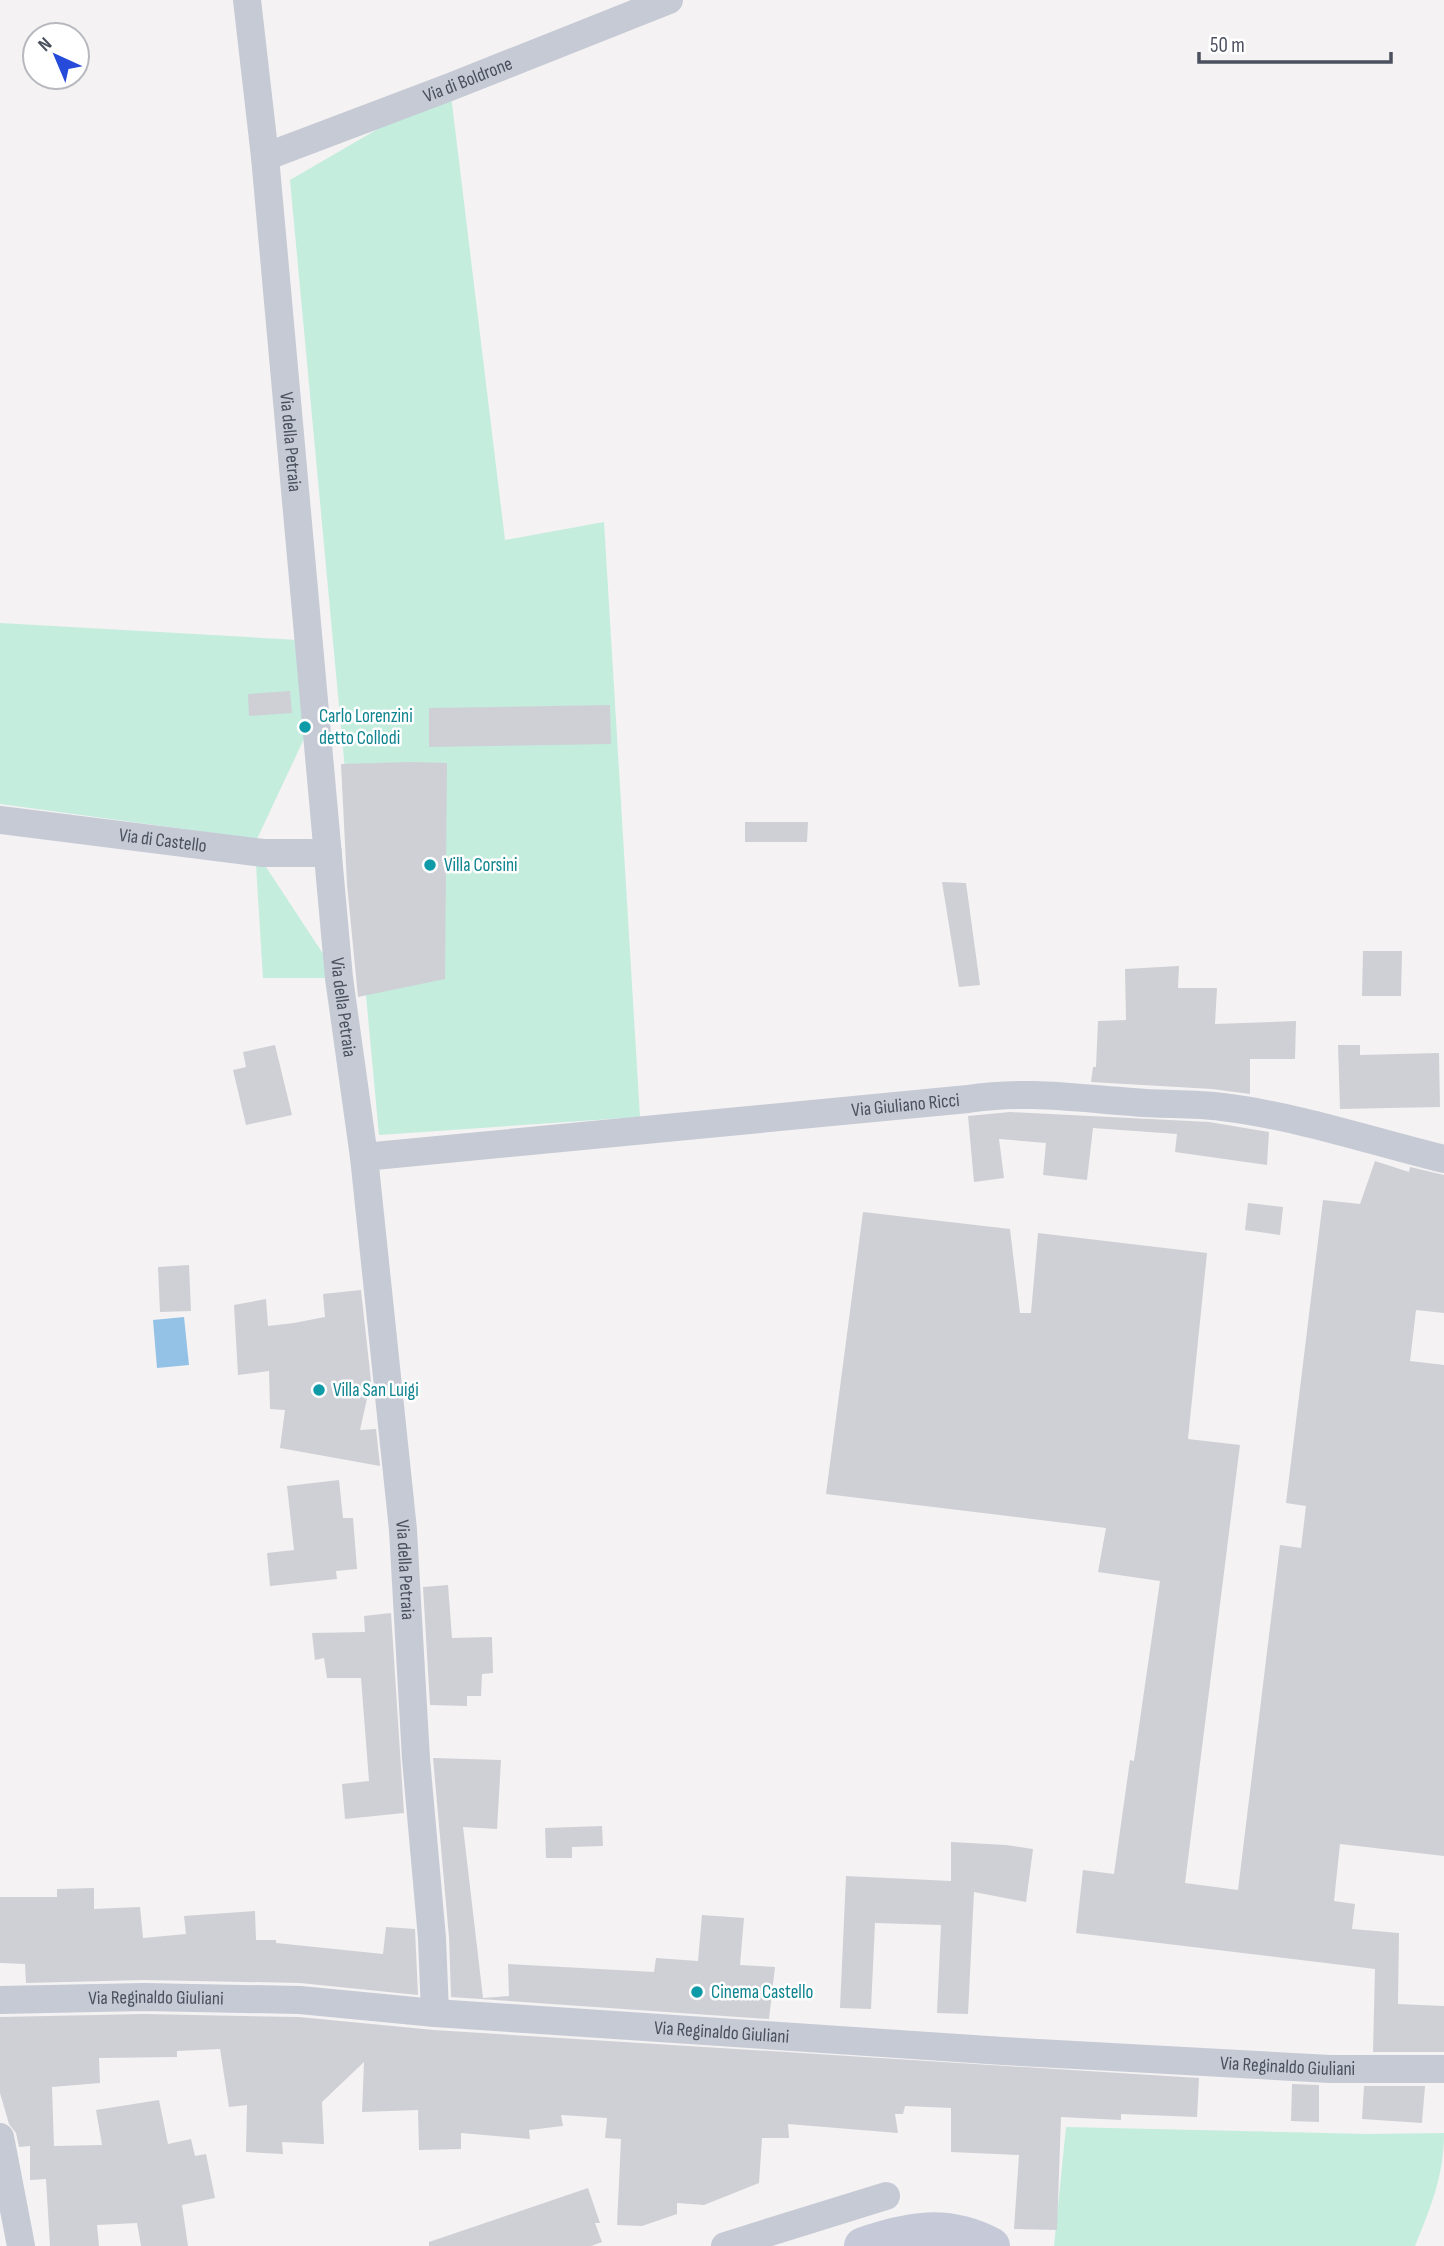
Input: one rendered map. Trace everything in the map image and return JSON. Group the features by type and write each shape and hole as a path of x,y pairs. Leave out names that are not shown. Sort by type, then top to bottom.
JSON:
{"main road":[{"path":"863,2246 906,2233 925,2231 954,2232 991,2246"}],"street":[{"name":"Via della Petraia","path":"247,0 265,157 339,978 364,1157 403,1530 416,1759 432,1938 435,2013"},
{"name":"Via di Boldrone","path":"265,157 668,0"},
{"name":"Via di Castello","path":"0,820 263,853 328,853"},
{"name":"Via Giuliano Ricci","path":"364,1157 1000,1094 1039,1094 1248,1111 1444,1159"},
{"name":"Via Reginaldo Giuliani","path":"0,2000 261,1998 435,2013 1003,2051 1330,2068 1444,2069"},
{"path":"0,2137 3,2172 21,2246"},
{"path":"725,2246 886,2196"}],"green space":[{"path":"450,87 505,540 604,522 640,1117 379,1135 290,180"},
{"path":"0,623 298,640 310,726 257,839 0,804"},
{"path":"264,864 339,978 263,978 256,865"},
{"path":"1066,2127 1368,2134 1444,2133 1439,2177 1415,2246 1054,2246"}],"water":[{"path":"184,1317 189,1365 157,1368 153,1320"}],"building":[{"path":"290,691 292,713 249,716 248,694"},
{"path":"610,705 611,744 429,747 429,708"},
{"name":"Villa Corsini","path":"447,763 445,979 358,997 347,884 341,764"},
{"path":"745,822 808,822 807,842 745,842"},
{"path":"942,882 966,883 980,985 959,987"},
{"path":"1363,951 1402,951 1401,996 1362,996"},
{"path":"1179,966 1178,988 1217,988 1215,1024 1296,1021 1295,1059 1250,1059 1250,1094 1212,1089 1091,1082 1093,1067 1096,1067 1098,1021 1126,1020 1125,969"},
{"path":"275,1045 292,1115 246,1125 233,1070 246,1067 243,1052"},
{"path":"1338,1045 1360,1045 1360,1055 1439,1053 1440,1107 1340,1109"},
{"path":"1010,1112 1209,1122 1269,1132 1267,1165 1175,1152 1177,1134 1093,1128 1087,1180 1043,1175 1046,1143 999,1139 1004,1178 974,1182 968,1116"},
{"path":"1375,1161 1409,1172 1410,1167 1444,1175 1444,1313 1416,1310 1410,1361 1444,1365 1444,1856 1340,1844 1334,1901 1355,1904 1352,1929 1399,1933 1398,2004 1444,2006 1444,2052 1373,2052 1375,1969 1076,1933 1083,1870 1114,1874 1130,1760 1134,1761 1160,1581 1098,1572 1106,1528 826,1494 863,1212 1010,1229 1020,1313 1031,1313 1038,1233 1207,1253 1188,1439 1240,1445 1185,1883 1238,1890 1280,1545 1301,1548 1306,1506 1286,1503 1323,1200 1360,1204"},
{"path":"1248,1203 1283,1207 1280,1235 1245,1230"},
{"path":"189,1265 191,1311 160,1312 158,1267"},
{"name":"Villa San Luigi","path":"361,1290 371,1381 360,1430 376,1429 380,1466 280,1448 285,1410 270,1409 269,1371 238,1375 234,1305 266,1299 268,1326 294,1323 325,1317 323,1294"},
{"path":"339,1480 343,1518 353,1518 357,1569 336,1571 337,1579 270,1586 267,1553 294,1550 287,1486"},
{"path":"448,1585 452,1638 492,1637 493,1673 482,1674 481,1696 467,1696 467,1706 430,1705 423,1587"},
{"path":"391,1613 404,1813 345,1819 342,1784 369,1781 361,1678 327,1678 324,1658 315,1660 312,1633 365,1632 364,1616"},
{"path":"433,1758 501,1760 497,1829 463,1827 483,1998 509,1996 508,1964 654,1972 656,1958 698,1961 702,1915 744,1918 740,1965 775,1967 769,2019 451,1997 449,1937"},
{"path":"602,1826 603,1846 572,1847 572,1858 546,1858 545,1828"},
{"path":"951,1842 1033,1849 1026,1902 974,1892 968,2014 937,2013 941,1925 875,1923 871,2009 840,2008 846,1876 951,1881"},
{"path":"94,1888 94,1909 140,1907 143,1938 186,1934 184,1916 255,1911 256,1940 276,1940 276,1943 383,1954 386,1927 415,1929 418,1995 300,1983 144,1980 26,1983 25,1964 0,1963 0,1897 57,1897 57,1889"},
{"path":"144,2014 299,2017 434,2030 1199,2078 1197,2117 1121,2114 1121,2120 1061,2117 1057,2230 1014,2229 1019,2155 951,2152 951,2108 905,2106 903,2114 895,2114 898,2133 788,2124 789,2138 762,2138 759,2183 704,2205 677,2203 677,2214 642,2226 617,2225 621,2139 605,2138 607,2118 561,2115 563,2126 529,2130 530,2139 461,2133 461,2149 419,2150 418,2110 362,2112 364,2062 322,2102 324,2144 282,2142 283,2154 246,2152 247,2105 229,2107 220,2049 177,2051 177,2057 99,2058 100,2083 52,2087 54,2146 102,2145 96,2110 159,2100 168,2144 191,2139 195,2156 206,2154 215,2198 182,2205 188,2246 141,2246 137,2223 97,2225 99,2246 50,2246 46,2179 30,2180 30,2146 19,2147 0,2093 0,2017"},
{"path":"1292,2084 1319,2085 1319,2122 1291,2121"},
{"path":"1364,2086 1425,2086 1422,2123 1362,2119"},
{"path":"588,2188 600,2223 595,2223 602,2242 591,2246 429,2246 429,2242"}],"place":[{"name":"Carlo Lorenzini detto Collodi","path":"305,727"},
{"name":"Villa Corsini","path":"430,865"},
{"name":"Villa San Luigi","path":"319,1390"},
{"name":"Cinema Castello","path":"697,1992"}]}
